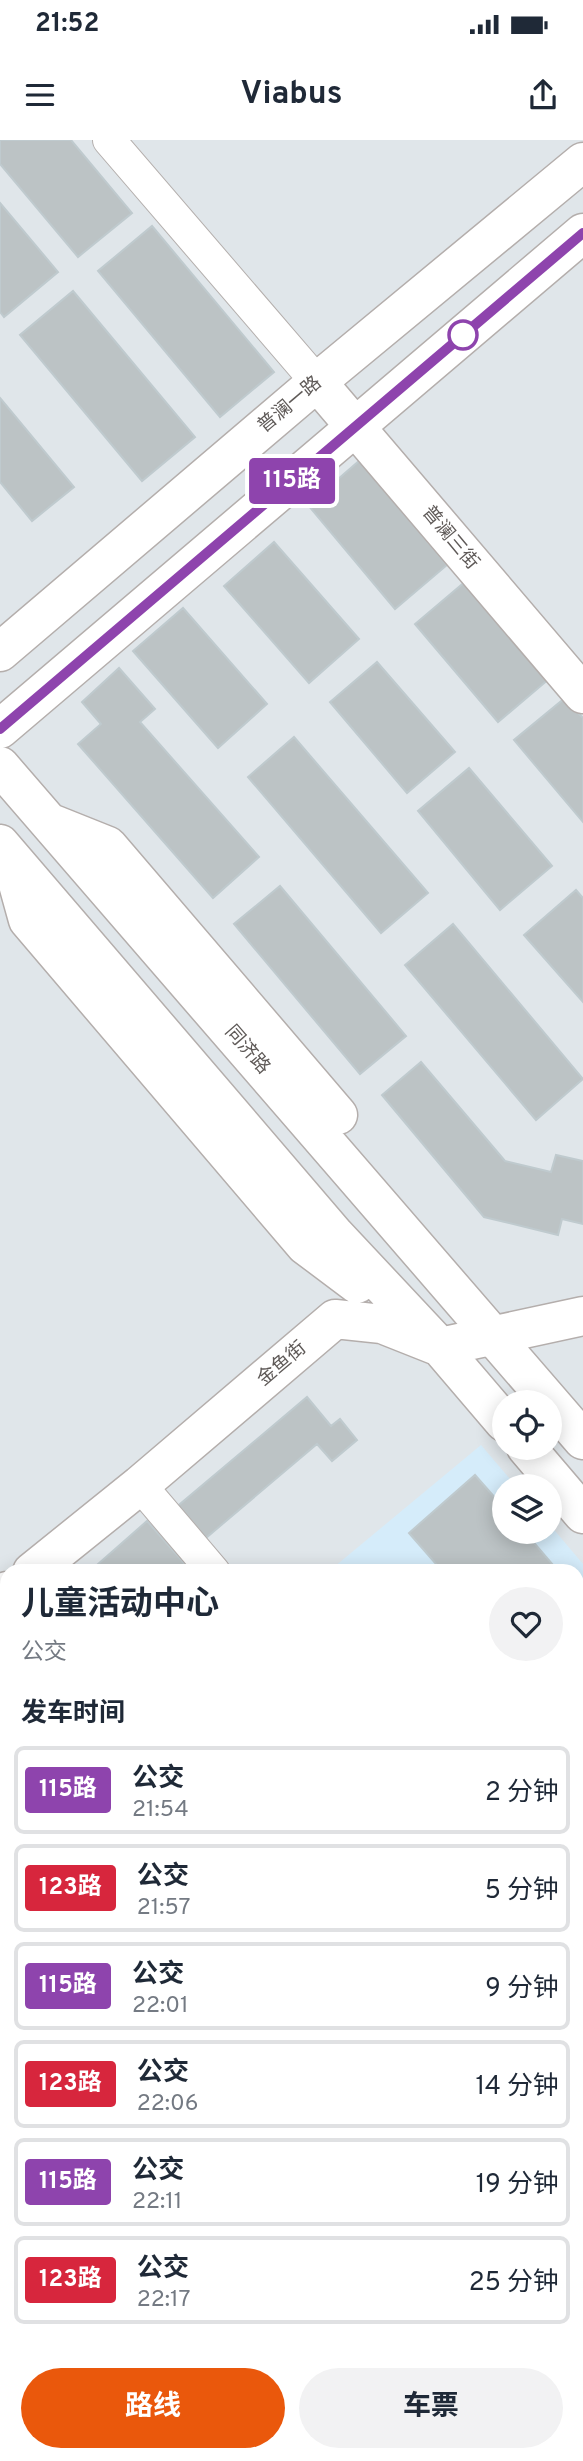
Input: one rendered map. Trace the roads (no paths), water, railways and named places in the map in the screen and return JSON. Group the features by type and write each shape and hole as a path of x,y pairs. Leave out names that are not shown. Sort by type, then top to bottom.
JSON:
{"main road":[{"name":"普澜一路","path":"0,652 317,382 583,162"},
{"path":"0,729 583,233"},
{"name":"普澜三街","path":"317,382 583,694"},
{"name":"同济路","path":"0,766 583,1440"},
{"path":"5,850 335,1235 440,1347 492,1408"},
{"path":"440,1347 583,1316"},
{"name":"金鱼街","path":"42,1564 140,1485 335,1319 382,1324 440,1347"},
{"path":"537,1460 583,1514"}],"street":[{"path":"109,140 317,382"},
{"path":"140,1485 207,1564"}]}
